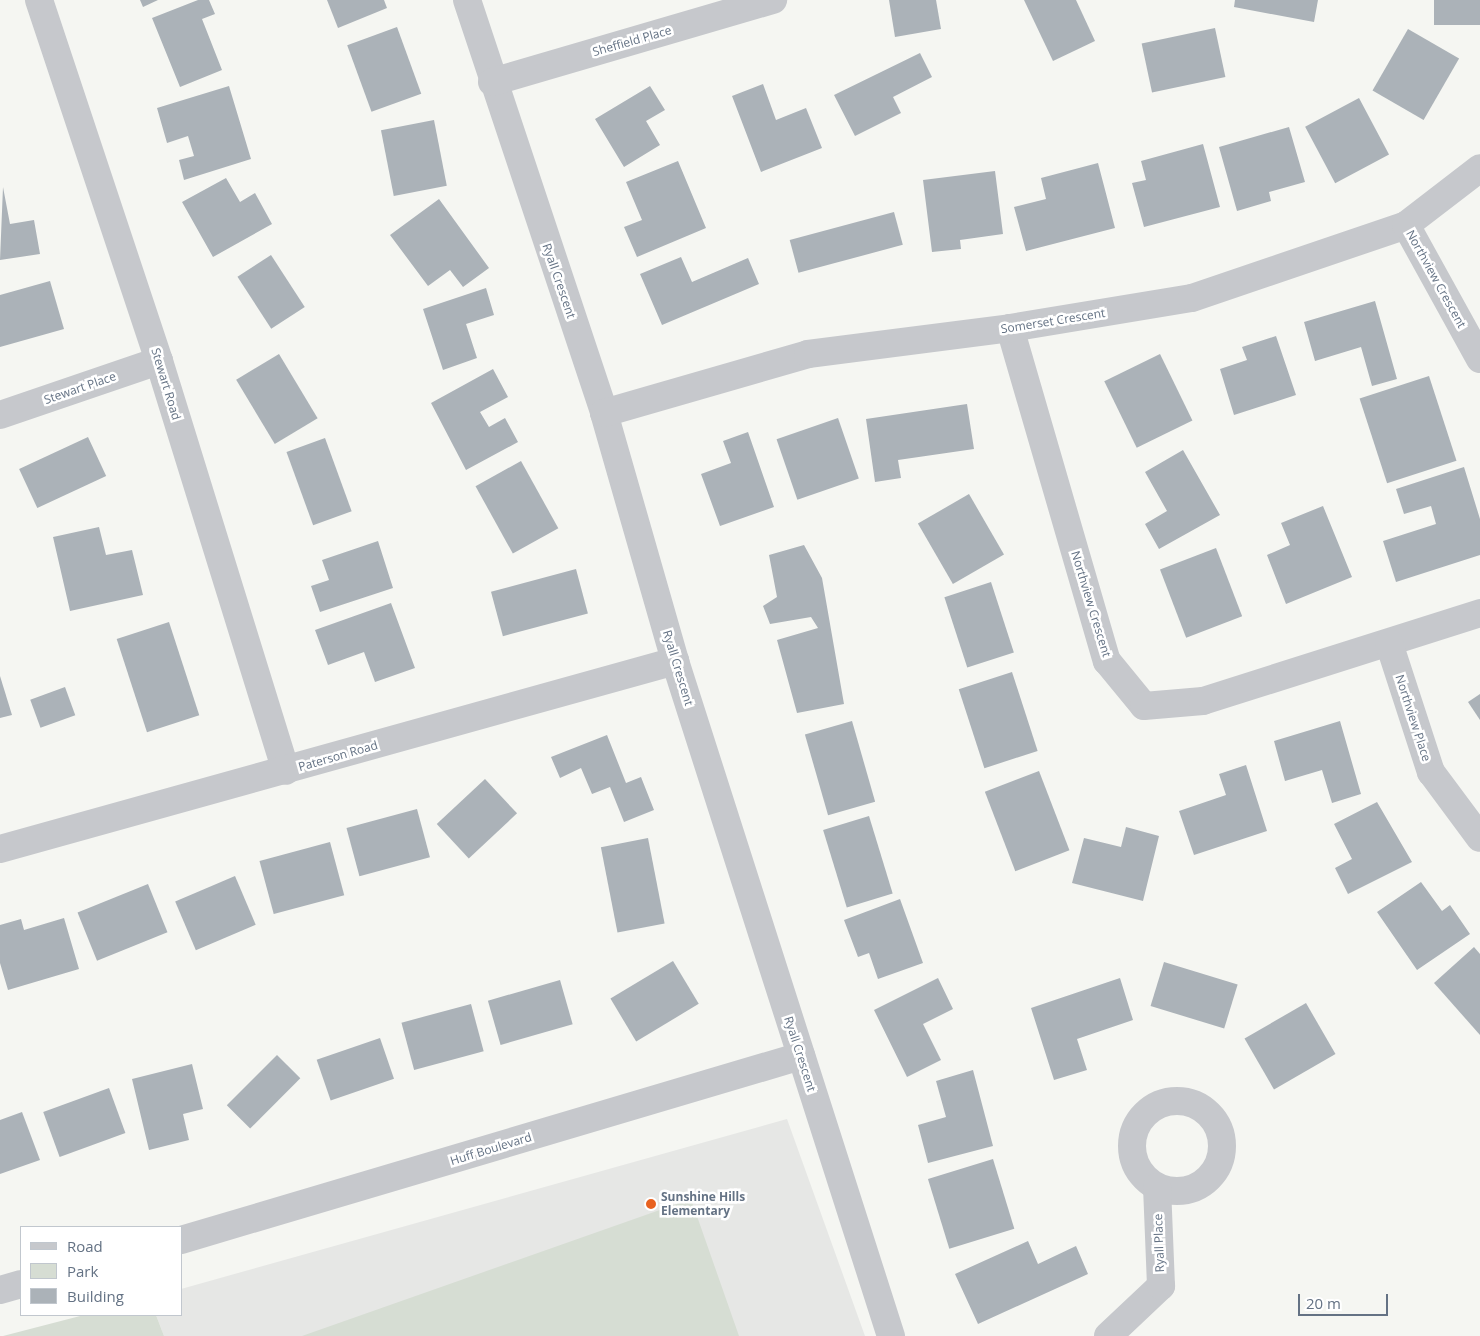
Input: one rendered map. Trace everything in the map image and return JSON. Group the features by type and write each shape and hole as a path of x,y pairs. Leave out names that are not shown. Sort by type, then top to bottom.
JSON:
{"street":[{"name":"Stewart Road","path":"40,0 159,361 286,771"},
{"name":"Ryall Crescent","path":"467,0 492,82 604,414 675,661 891,1336"},
{"name":"Sheffield Place","path":"492,82 772,0"},
{"name":"Somerset Crescent","path":"604,414 808,354 1010,328 1192,298 1406,225 1480,168"},
{"name":"Northview Crescent","path":"1406,225 1480,359"},
{"name":"Northview Crescent","path":"1010,328 1107,661 1144,706 1203,701 1480,613"},
{"name":"Stewart Place","path":"0,415 159,361"},
{"name":"Northview Place","path":"1389,643 1431,772 1480,838"},
{"name":"Paterson Road","path":"0,850 675,661"},
{"name":"Huff Boulevard","path":"182,1240 801,1056"},
{"name":"Ryall Place","path":"1108,1336 1161,1286 1157,1187"},
{"path":"0,1290 20,1284"}],"shaded area":[{"name":"Sunshine Hills Elementary","path":"787,1119 865,1336 164,1336 156,1316 182,1316 182,1289"}],"green space":[{"path":"691,1199 739,1336 302,1336"},
{"path":"80,1316 156,1316 164,1336 3,1336"}],"building":[{"path":"140,0 158,0 143,7"},
{"path":"198,0 209,0 215,14 202,19 222,70 180,87 152,18"},
{"path":"327,0 384,0 387,8 338,28"},
{"path":"889,0 936,0 941,29 895,37"},
{"path":"1024,0 1076,0 1095,41 1053,61"},
{"path":"1235,0 1318,0 1314,22 1234,7"},
{"path":"1434,0 1480,0 1480,25 1434,25"},
{"path":"397,27 421,94 371,112 347,45"},
{"path":"1215,28 1225,77 1152,93 1142,44"},
{"path":"1408,29 1459,58 1424,120 1372,90"},
{"path":"920,53 932,77 893,97 901,113 855,136 834,95"},
{"path":"763,84 776,120 806,108 822,148 761,172 732,96"},
{"path":"229,86 251,159 184,180 179,160 194,156 188,136 167,143 157,108"},
{"path":"650,86 665,110 646,121 660,145 624,167 595,119"},
{"path":"1359,98 1389,155 1335,183 1305,127"},
{"path":"434,120 447,186 394,196 381,130"},
{"path":"1289,127 1305,182 1269,192 1271,201 1237,211 1219,147"},
{"path":"1203,144 1220,207 1144,227 1132,183 1146,180 1141,161"},
{"path":"678,161 706,228 637,257 624,227 642,220 626,182"},
{"path":"1098,163 1115,228 1026,251 1014,207 1046,199 1041,178"},
{"path":"995,171 1003,234 960,240 961,249 932,252 923,180"},
{"path":"226,178 240,202 255,193 272,224 213,257 182,202"},
{"path":"3,187 10,224 34,220 40,254 0,260"},
{"path":"439,199 489,268 463,287 450,270 428,286 390,235"},
{"path":"894,212 903,245 798,273 790,240"},
{"path":"271,255 305,307 271,329 237,277"},
{"path":"681,257 692,282 748,258 759,284 662,325 640,274"},
{"path":"50,281 64,329 0,347 0,295"},
{"path":"486,288 494,315 466,324 477,358 443,370 423,309"},
{"path":"1375,301 1397,379 1372,386 1361,347 1315,361 1304,322"},
{"path":"1276,336 1296,395 1234,415 1220,369 1247,360 1242,347"},
{"path":"279,354 318,418 275,444 236,380"},
{"path":"1160,354 1192,421 1137,448 1104,381"},
{"path":"493,369 508,397 480,412 489,427 505,418 518,442 466,470 431,403"},
{"path":"1429,376 1457,461 1387,483 1360,399"},
{"path":"967,404 974,449 898,460 901,478 875,482 866,419"},
{"path":"838,418 859,479 797,500 777,439"},
{"path":"748,432 774,507 720,526 701,474 731,463 723,441"},
{"path":"88,437 106,476 37,508 19,469"},
{"path":"325,438 352,511 313,525 286,452"},
{"path":"1183,450 1220,515 1159,549 1145,524 1167,511 1145,472"},
{"path":"521,461 558,528 513,554 476,486"},
{"path":"1464,467 1480,519 1480,555 1396,582 1383,541 1436,524 1431,506 1404,514 1396,489"},
{"path":"969,494 1004,555 953,584 918,524"},
{"path":"1323,506 1352,577 1286,604 1267,555 1290,545 1281,523"},
{"path":"99,527 106,555 132,550 143,595 70,611 53,537"},
{"path":"378,541 393,588 320,612 311,586 329,580 322,560"},
{"path":"804,545 822,578 844,704 797,713 777,640 818,628 811,617 770,624 763,606 777,597 769,555"},
{"path":"1216,548 1242,616 1186,638 1160,570"},
{"path":"576,569 588,613 503,636 491,592"},
{"path":"991,582 1014,652 967,668 944,597"},
{"path":"391,603 415,668 375,682 364,652 328,665 315,630"},
{"path":"169,622 199,715 147,732 117,639"},
{"path":"1012,672 1038,751 984,768 959,689"},
{"path":"0,676 12,715 0,718"},
{"path":"65,687 75,715 40,728 30,700"},
{"path":"1480,694 1480,720 1468,702"},
{"path":"852,721 875,802 828,815 805,735"},
{"path":"1340,721 1361,794 1332,803 1322,770 1285,781 1274,741"},
{"path":"607,735 626,783 641,777 654,810 624,822 610,787 592,794 581,768 560,778 551,757"},
{"path":"1246,765 1267,831 1194,855 1179,811 1226,795 1219,774"},
{"path":"1039,771 1069,850 1015,871 985,792"},
{"path":"485,779 517,813 469,858 437,824"},
{"path":"1377,802 1412,862 1348,894 1335,868 1352,859 1334,824"},
{"path":"417,809 430,857 359,876 346,828"},
{"path":"869,816 893,893 847,907 823,830"},
{"path":"1126,827 1159,836 1143,901 1072,883 1084,838 1121,847"},
{"path":"648,838 665,923 617,933 601,847"},
{"path":"330,842 344,895 274,914 259,861"},
{"path":"235,876 256,925 196,950 175,901"},
{"path":"1421,882 1442,911 1450,905 1470,934 1417,970 1377,912"},
{"path":"148,884 167,932 97,961 78,912"},
{"path":"900,899 923,963 878,979 869,953 858,957 844,920"},
{"path":"64,918 79,969 8,990 0,963 0,925 21,919 24,930"},
{"path":"1474,947 1480,954 1480,1035 1434,983"},
{"path":"673,961 699,1004 636,1041 610,999"},
{"path":"1164,962 1238,985 1224,1029 1151,1006"},
{"path":"938,978 953,1009 923,1024 941,1060 907,1077 874,1010"},
{"path":"1120,978 1133,1020 1077,1039 1087,1070 1054,1080 1031,1008"},
{"path":"560,980 573,1024 501,1045 488,1001"},
{"path":"1306,1003 1336,1054 1274,1090 1245,1038"},
{"path":"471,1004 484,1051 414,1070 401,1023"},
{"path":"380,1038 394,1079 331,1100 317,1060"},
{"path":"277,1055 300,1078 250,1129 227,1105"},
{"path":"192,1064 203,1109 183,1114 189,1140 149,1150 132,1079"},
{"path":"973,1070 993,1146 928,1163 918,1125 946,1117 936,1081"},
{"path":"109,1088 125,1133 60,1157 43,1112"},
{"path":"22,1112 40,1160 0,1174 0,1120"},
{"path":"993,1159 1014,1229 949,1249 928,1179"},
{"path":"1028,1241 1038,1264 1076,1246 1088,1274 978,1324 955,1274"}],"place":[{"name":"Sunshine Hills Elementary","path":"651,1204"}]}
